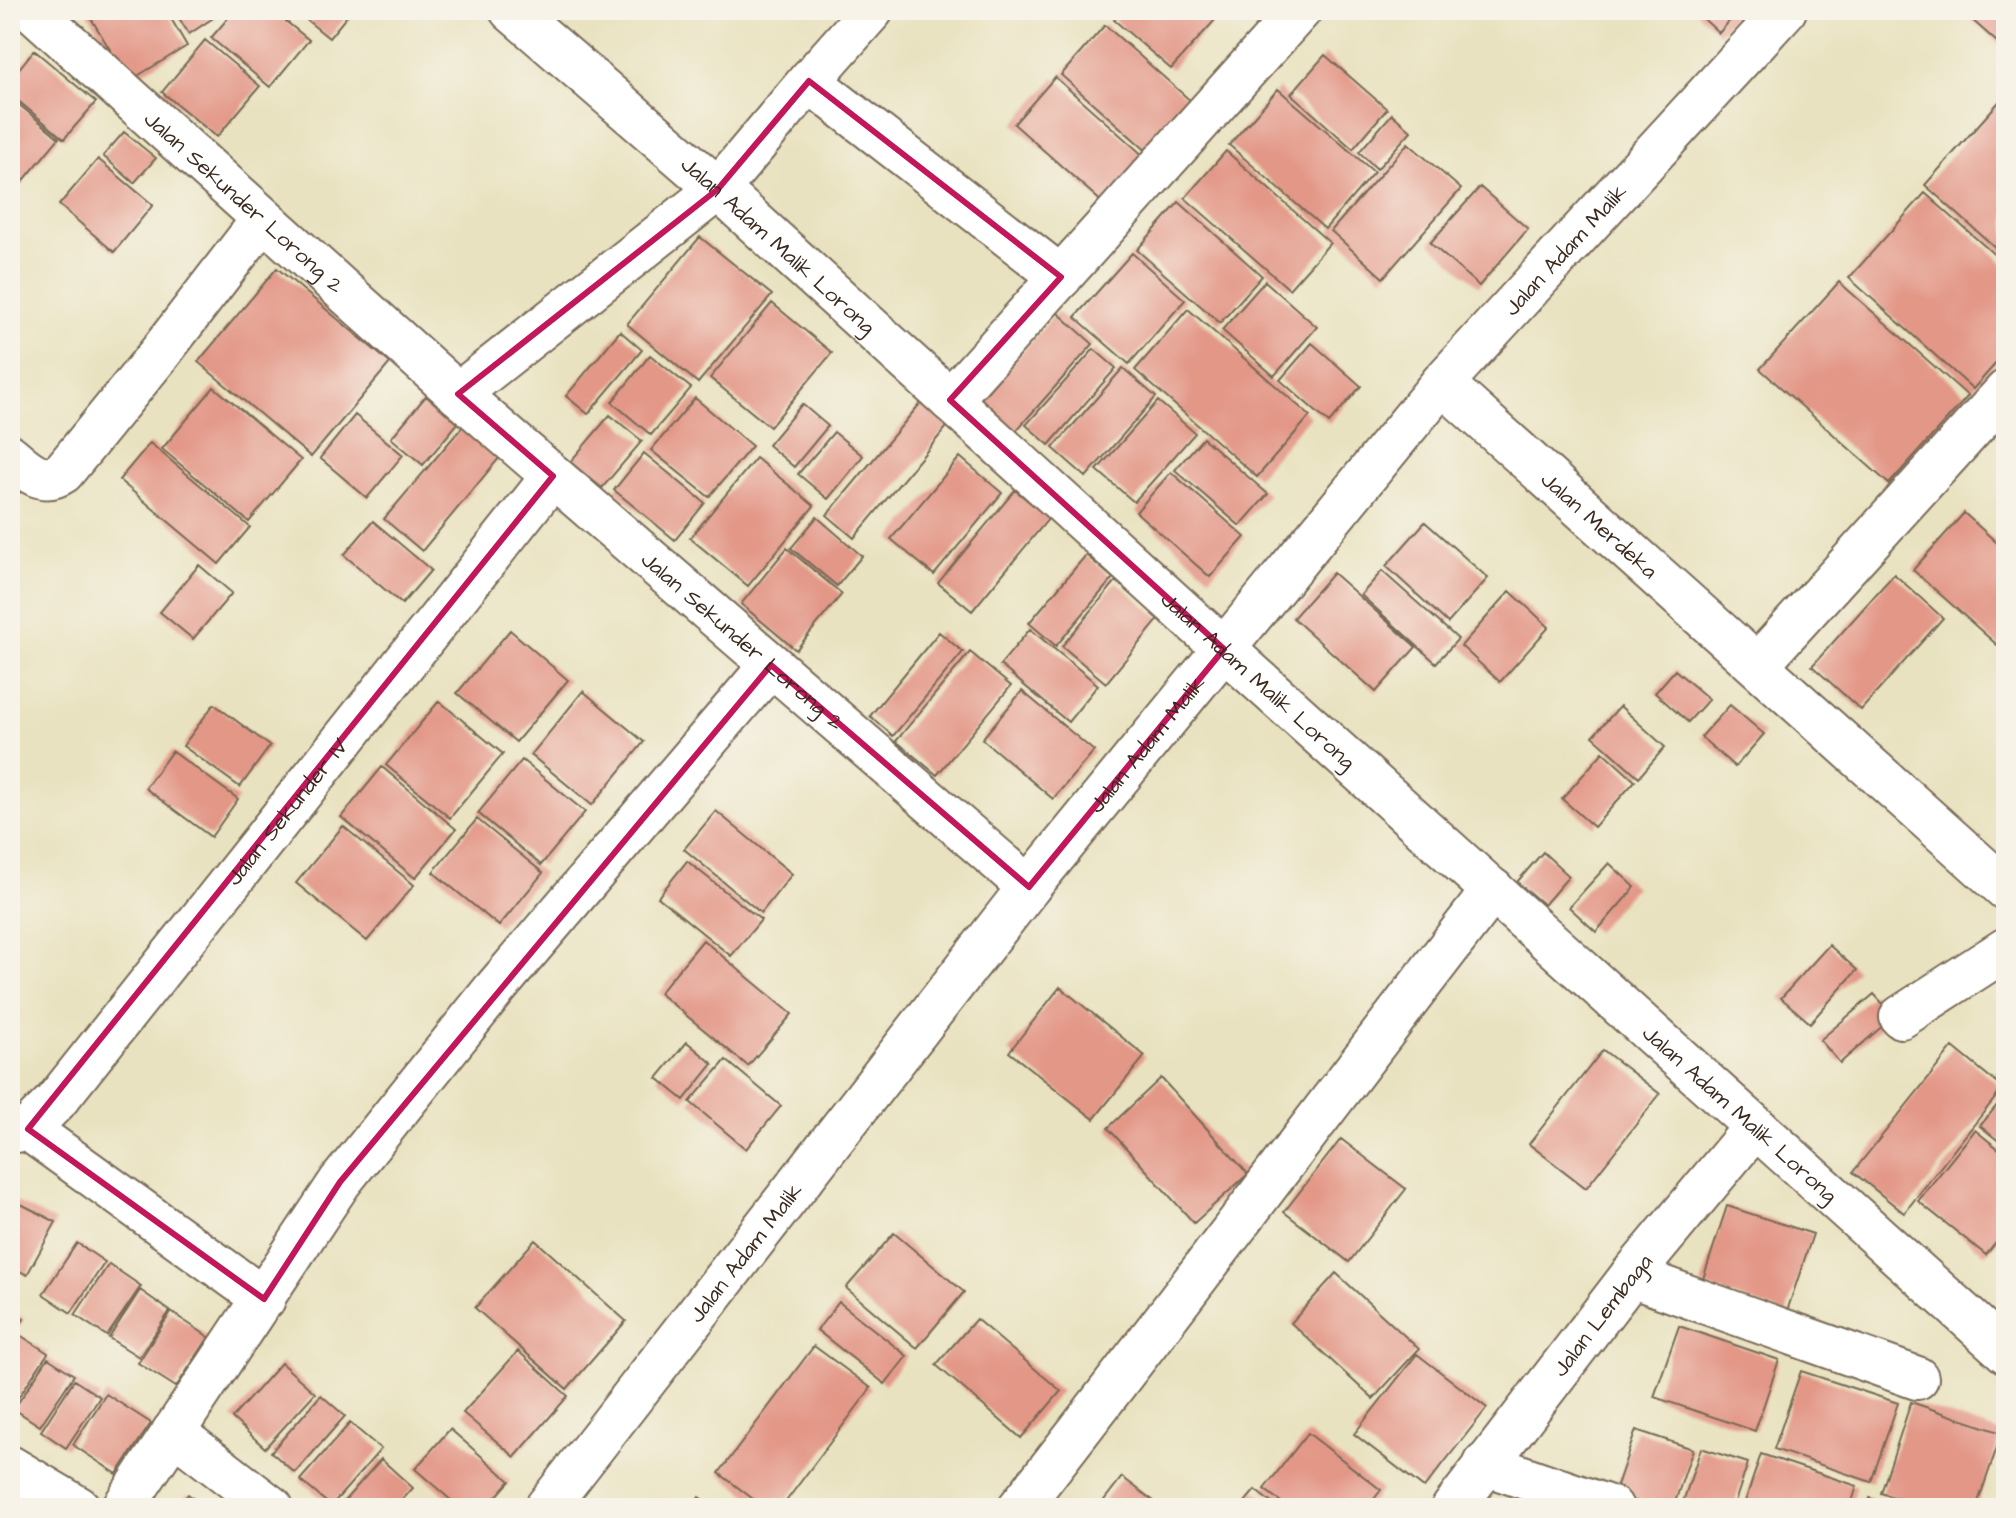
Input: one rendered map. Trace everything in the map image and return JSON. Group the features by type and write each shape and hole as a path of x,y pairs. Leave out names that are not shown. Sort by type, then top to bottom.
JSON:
{"street":[{"name":"Jalan Sekunder Lorong 2","path":"32,10 458,394 1029,887"},
{"name":"Jalan Adam Malik Lorong","path":"511,10 718,189 2006,1352"},
{"path":"458,394 718,189 872,10"},
{"path":"950,400 1300,10"},
{"name":"Jalan Adam Malik","path":"546,1508 1029,887 1442,383 1785,10"},
{"path":"809,81 1061,277"},
{"path":"10,456 28,472 42,478 55,477 63,472 263,219"},
{"name":"Jalan Merdeka","path":"1442,383 2006,889"},
{"path":"1758,664 2006,391"},
{"name":"Jalan Sekunder IV","path":"19,1131 39,1121 66,1089 553,476"},
{"path":"123,1508 340,1182 494,990 771,665"},
{"path":"1019,1508 1493,890"},
{"path":"1901,1017 2006,949"},
{"name":"Jalan Lembaga","path":"1457,1505 1485,1464 1631,1276 1755,1127"},
{"path":"19,1131 264,1299"},
{"path":"1631,1276 1917,1378"},
{"path":"173,1432 272,1508"},
{"path":"1485,1464 1612,1508"},
{"path":"10,1467 79,1508"}],"highlighted area":[{"path":"809,81 1061,277 950,400 1224,649 1029,887 771,665 340,1182 264,1299 28,1129 553,476 458,394 718,189"}],"building":[{"path":"86,10 166,10 187,46 129,81"},
{"path":"174,10 225,10 189,34"},
{"path":"235,10 272,10 309,40 270,87 211,38"},
{"path":"301,10 352,10 329,38 298,13"},
{"path":"1123,10 1204,10 1215,20 1171,69 1114,20"},
{"path":"1694,10 1739,10 1719,33"},
{"path":"1961,10 2006,10 2006,50"},
{"path":"1105,25 1193,103 1149,153 1061,75"},
{"path":"205,40 260,86 217,137 162,92"},
{"path":"34,50 96,102 64,139 10,94 10,80"},
{"path":"1325,55 1387,109 1353,149 1291,94"},
{"path":"1055,77 1145,157 1104,204 1014,124"},
{"path":"1278,89 1374,172 1325,229 1229,145"},
{"path":"2006,94 2006,257 1925,185"},
{"path":"10,97 59,138 20,185 10,177"},
{"path":"1392,114 1411,131 1377,169 1359,152"},
{"path":"124,132 156,158 134,183 103,156"},
{"path":"1408,143 1461,189 1383,278 1331,231"},
{"path":"1226,151 1330,243 1289,289 1185,198"},
{"path":"98,159 153,205 114,252 59,205"},
{"path":"1480,187 1528,229 1479,286 1430,243"},
{"path":"1925,193 2006,265 2006,352 1973,389 1849,278"},
{"path":"1179,202 1262,276 1220,323 1137,250"},
{"path":"700,237 772,295 698,383 627,324"},
{"path":"1132,253 1185,300 1129,364 1075,317"},
{"path":"277,268 390,363 311,457 198,362"},
{"path":"1265,281 1317,327 1274,376 1222,330"},
{"path":"1839,282 1968,396 1889,484 1760,369"},
{"path":"772,303 832,353 770,427 710,378"},
{"path":"1188,309 1310,416 1257,477 1135,370"},
{"path":"1057,312 1093,344 1015,432 979,401"},
{"path":"620,331 642,350 588,414 566,396"},
{"path":"1312,343 1361,386 1329,423 1280,380"},
{"path":"1094,349 1116,368 1049,445 1026,425"},
{"path":"650,355 691,388 651,435 612,402"},
{"path":"1123,368 1156,397 1086,477 1053,448"},
{"path":"214,387 301,460 249,522 162,449"},
{"path":"426,396 458,423 423,465 391,438"},
{"path":"695,398 752,446 709,497 651,450"},
{"path":"924,399 951,422 854,538 827,515"},
{"path":"1158,401 1195,433 1134,502 1097,470"},
{"path":"802,404 828,426 794,467 768,445"},
{"path":"355,415 403,455 367,498 320,458"},
{"path":"610,415 642,441 602,488 570,462"},
{"path":"463,426 500,457 422,551 384,519"},
{"path":"834,432 863,456 828,499 798,474"},
{"path":"1203,438 1268,494 1240,526 1175,470"},
{"path":"150,443 250,527 219,564 119,480"},
{"path":"644,453 705,503 675,540 614,490"},
{"path":"960,457 1002,493 934,575 891,539"},
{"path":"756,458 814,506 748,586 690,538"},
{"path":"1171,472 1245,537 1210,577 1136,512"},
{"path":"10,474 25,485 10,506"},
{"path":"1015,490 1049,518 972,611 938,583"},
{"path":"1964,513 2006,551 2006,653 1913,570"},
{"path":"817,517 862,556 837,586 791,548"},
{"path":"373,521 431,570 402,604 344,555"},
{"path":"1425,522 1488,578 1448,623 1386,566"},
{"path":"787,548 842,594 796,650 741,604"},
{"path":"1086,555 1113,578 1056,646 1029,623"},
{"path":"199,565 232,593 193,639 160,612"},
{"path":"1382,571 1458,639 1436,663 1361,595"},
{"path":"1333,573 1416,647 1376,692 1293,618"},
{"path":"1894,574 1943,618 1861,710 1812,666"},
{"path":"1116,581 1160,618 1106,683 1062,646"},
{"path":"1510,591 1549,627 1500,682 1461,646"},
{"path":"1030,629 1098,685 1068,722 1000,665"},
{"path":"510,630 568,680 516,742 457,693"},
{"path":"939,632 963,652 893,736 870,716"},
{"path":"970,652 1011,686 937,775 896,741"},
{"path":"1675,670 1709,699 1688,722 1655,693"},
{"path":"583,691 644,742 592,805 531,755"},
{"path":"1022,691 1094,751 1053,799 982,739"},
{"path":"439,701 503,754 450,818 386,765"},
{"path":"214,704 270,746 240,787 183,746"},
{"path":"1730,705 1764,734 1735,767 1701,737"},
{"path":"1620,706 1665,747 1639,777 1593,736"},
{"path":"172,751 238,799 211,837 145,788"},
{"path":"1603,752 1635,781 1594,827 1562,799"},
{"path":"522,760 585,812 541,865 478,813"},
{"path":"382,767 456,829 415,878 341,817"},
{"path":"716,811 792,874 761,913 684,849"},
{"path":"477,819 543,873 499,926 433,872"},
{"path":"343,826 414,885 367,941 296,883"},
{"path":"1543,852 1569,876 1544,905 1517,882"},
{"path":"687,861 761,920 731,956 658,897"},
{"path":"1609,863 1635,887 1596,932 1569,907"},
{"path":"703,940 792,1014 748,1066 659,993"},
{"path":"1829,945 1857,970 1810,1023 1781,998"},
{"path":"1060,987 1145,1056 1094,1119 1009,1052"},
{"path":"1874,994 1894,1016 1840,1063 1820,1040"},
{"path":"687,1042 713,1064 684,1100 657,1078"},
{"path":"1953,1047 2003,1088 1904,1213 1853,1172"},
{"path":"1603,1050 1660,1094 1586,1188 1529,1144"},
{"path":"726,1060 781,1106 746,1149 690,1102"},
{"path":"2006,1067 2006,1086 1997,1078"},
{"path":"1161,1078 1248,1174 1194,1223 1108,1128"},
{"path":"2006,1094 2006,1147 1980,1126"},
{"path":"1975,1130 2006,1155 2006,1230 1986,1255 1918,1201"},
{"path":"1341,1139 1406,1189 1349,1262 1284,1212"},
{"path":"15,1201 56,1222 27,1275 10,1266 10,1210"},
{"path":"1727,1206 1813,1234 1786,1314 1701,1285"},
{"path":"894,1233 964,1292 917,1348 846,1288"},
{"path":"535,1240 626,1321 567,1389 475,1308"},
{"path":"77,1243 105,1262 71,1313 43,1294"},
{"path":"109,1264 141,1286 107,1336 75,1315"},
{"path":"1336,1273 1419,1349 1373,1399 1291,1323"},
{"path":"140,1290 170,1311 139,1357 109,1338"},
{"path":"839,1302 907,1356 885,1384 817,1330"},
{"path":"10,1310 24,1319 10,1341"},
{"path":"171,1312 209,1337 176,1387 138,1363"},
{"path":"976,1319 1061,1391 1021,1438 936,1365"},
{"path":"1679,1326 1779,1360 1755,1431 1654,1397"},
{"path":"20,1335 48,1353 10,1410 10,1350"},
{"path":"814,1346 871,1388 781,1508 765,1508 719,1473"},
{"path":"518,1351 568,1396 515,1457 463,1413"},
{"path":"1417,1354 1487,1408 1424,1488 1354,1434"},
{"path":"48,1358 74,1375 40,1426 14,1409"},
{"path":"281,1363 315,1393 265,1448 232,1418"},
{"path":"1801,1371 1898,1403 1871,1482 1774,1449"},
{"path":"74,1380 100,1397 66,1448 41,1431"},
{"path":"106,1394 151,1423 117,1474 73,1445"},
{"path":"321,1395 345,1416 295,1473 271,1452"},
{"path":"1911,1402 2002,1433 1976,1508 1925,1508 1881,1493"},
{"path":"350,1423 381,1449 331,1506 300,1480"},
{"path":"450,1429 510,1481 486,1508 460,1508 415,1469"},
{"path":"1636,1430 1693,1449 1673,1508 1656,1508 1614,1494"},
{"path":"1308,1433 1381,1490 1367,1508 1289,1508 1264,1489"},
{"path":"1701,1448 1748,1463 1733,1508 1681,1508"},
{"path":"1761,1454 1857,1486 1850,1508 1743,1508"},
{"path":"381,1459 413,1488 395,1508 338,1508"},
{"path":"1122,1477 1163,1508 1098,1508"},
{"path":"1255,1490 1278,1508 1240,1508"},
{"path":"188,1494 206,1508 176,1508"},
{"path":"699,1497 717,1508 693,1508"},
{"path":"1870,1498 1900,1507 1900,1508 1867,1508"}]}
